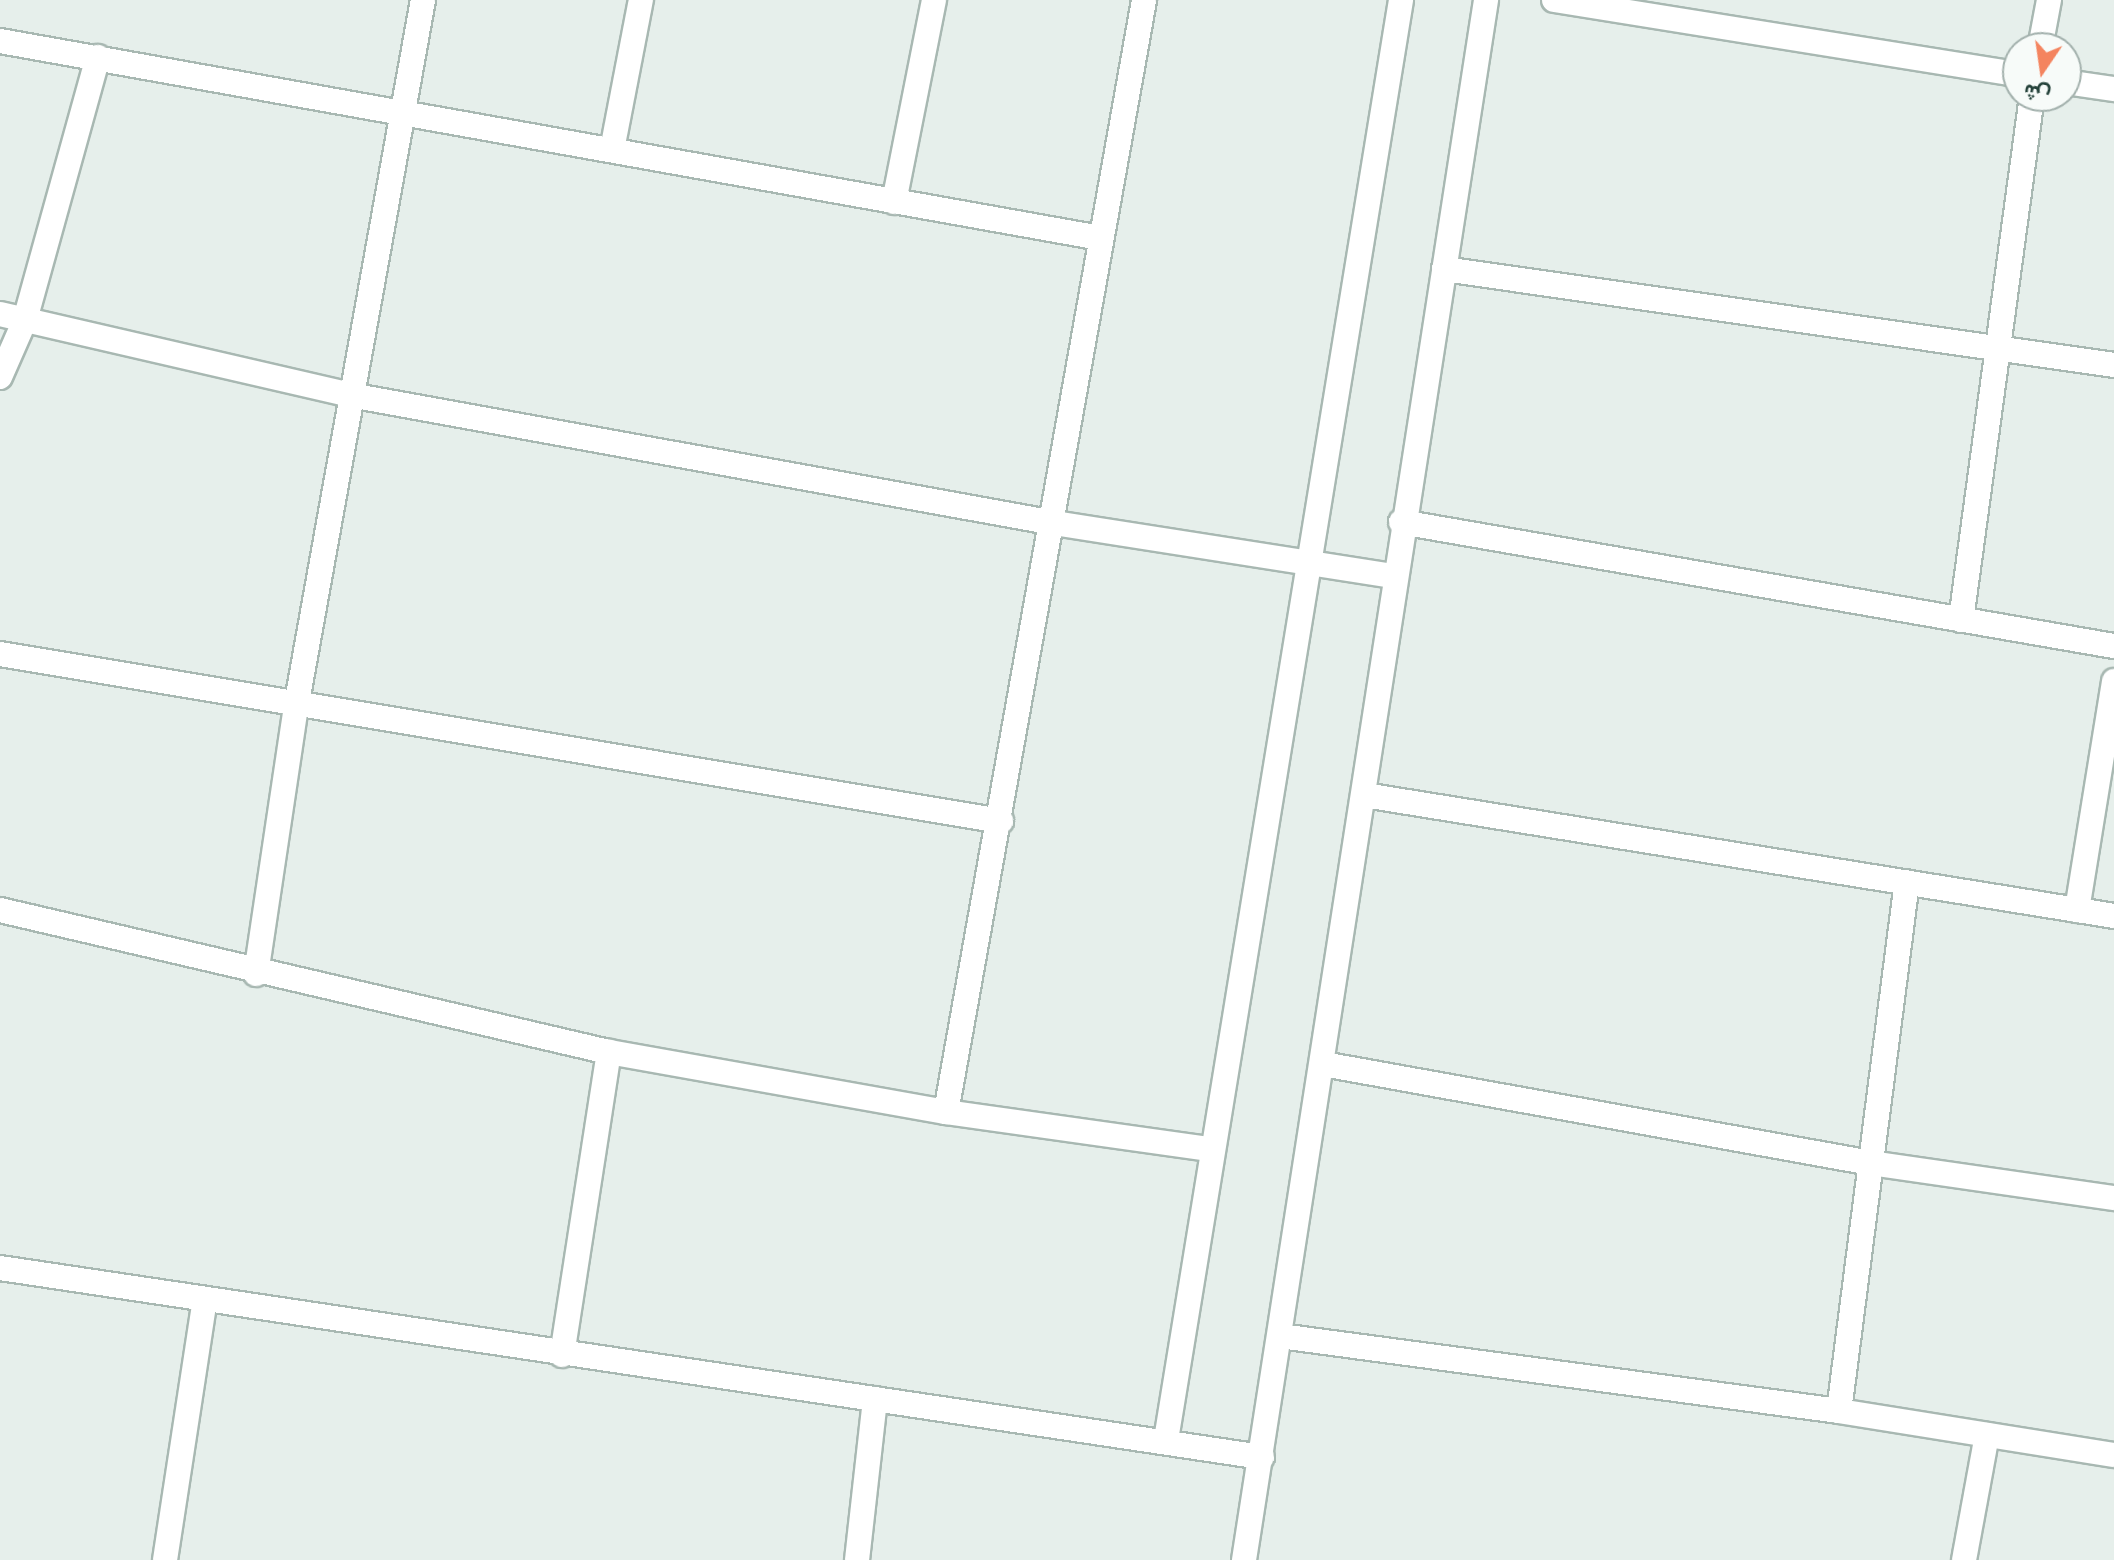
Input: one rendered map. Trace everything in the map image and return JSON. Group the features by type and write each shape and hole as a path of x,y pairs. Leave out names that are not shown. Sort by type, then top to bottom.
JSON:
{"street":[{"path":"256,974 296,707 423,0"},
{"path":"612,150 641,0"},
{"path":"894,202 934,0"},
{"path":"946,1112 1001,821 1100,238 1144,0"},
{"path":"1166,1440 1210,1149 1311,564 1401,0"},
{"path":"1244,1560 1364,795 1401,522 1486,0"},
{"path":"1554,0 2002,71"},
{"path":"2043,32 2049,0"},
{"path":"0,41 1100,238"},
{"path":"0,377 25,320 98,57"},
{"path":"2082,84 2114,89"},
{"path":"1961,620 2030,112"},
{"path":"1444,269 1996,344 2114,365"},
{"path":"0,314 350,395 1054,523 1393,576"},
{"path":"1401,522 2114,646"},
{"path":"0,654 296,707 1001,821"},
{"path":"2077,910 2114,681"},
{"path":"1364,795 2114,916"},
{"path":"1839,1411 1907,882"},
{"path":"0,910 256,974 609,1052 946,1112 1210,1149"},
{"path":"562,1355 609,1052"},
{"path":"1323,1064 1871,1163 2114,1198"},
{"path":"0,1268 562,1355 1166,1440 1262,1457"},
{"path":"165,1560 205,1300"},
{"path":"1280,1336 1839,1411 2114,1455"},
{"path":"857,1560 875,1399"},
{"path":"1964,1560 1987,1435"}]}
